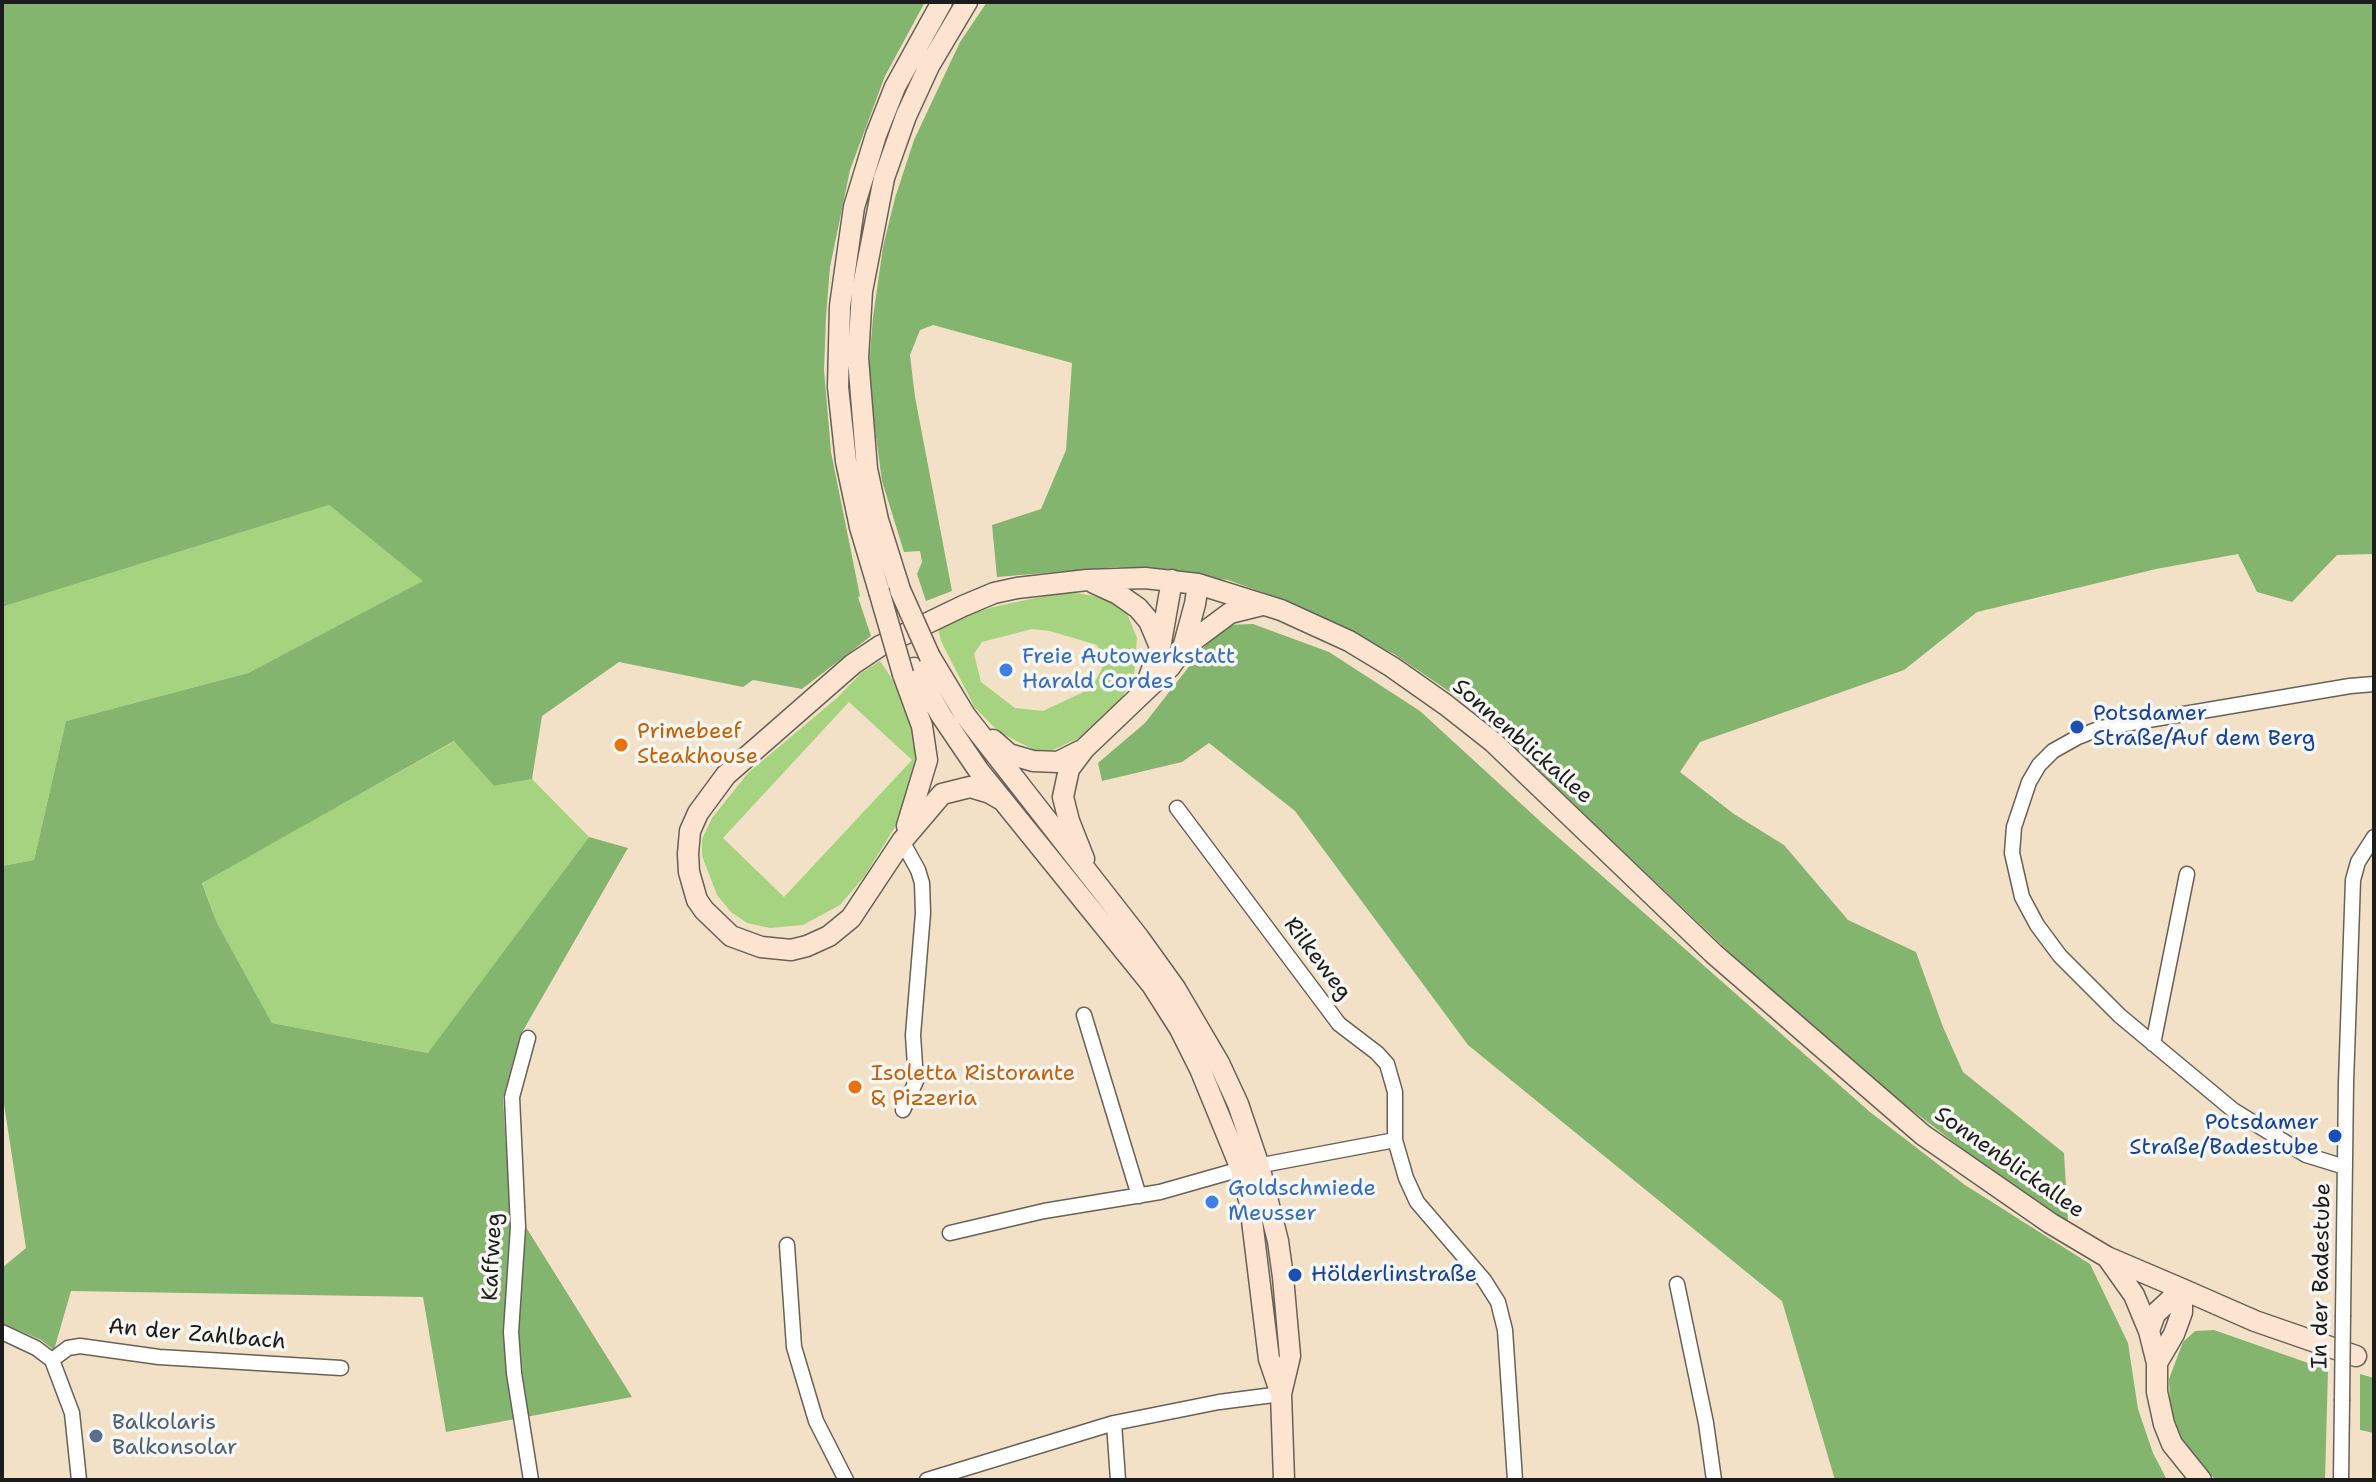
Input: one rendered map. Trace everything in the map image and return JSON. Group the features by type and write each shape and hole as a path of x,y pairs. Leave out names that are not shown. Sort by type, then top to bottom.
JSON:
{"main road":[{"path":"942,2 911,55 876,135 854,207 841,294 838,362 842,429 855,505 879,591 915,666 954,735 1002,800 1152,985 1200,1069 1250,1168 1278,1241 1286,1305 1290,1356 1281,1394 1284,1480"},
{"path":"902,841 927,760 915,666 900,590 878,520 867,469 858,358 862,291 884,178 906,116 929,66 967,2"},
{"path":"1087,580 1129,600 1149,621 1160,648"},
{"name":"Sonnenblickallee","path":"902,841 851,918 829,936 791,950 761,947 731,936 717,925 697,900 689,872 690,831 712,792 749,754 867,654 927,621 994,593 1087,580 1172,580 1198,584 1265,605 1349,641 1392,667 1493,742 1714,954 1923,1135 2050,1223 2107,1257 2255,1321 2356,1356"},
{"path":"1143,692 1160,648 1172,580"},
{"path":"1183,648 1198,584"},
{"path":"1094,882 1069,821 1063,797 1069,769 1084,749 1170,667 1183,648 1230,613 1265,605"},
{"path":"915,666 1003,750 1018,758 1058,762 1084,749"},
{"path":"965,715 1168,978 1204,1037 1238,1104 1250,1168"},
{"path":"902,841 942,794 970,787 1002,800"},
{"path":"2107,1257 2134,1295 2149,1331 2157,1363 2157,1392 2172,1444 2201,1480"},
{"path":"2149,1331 2155,1314 2182,1289"},
{"path":"2157,1363 2174,1334 2182,1312 2182,1289"}],"street":[{"path":"2345,1167 2306,1155 2233,1110 2120,1016 2060,956 2037,925 2022,897 2012,853 2014,827 2029,782 2039,765 2053,751 2101,728 2374,684"},
{"name":"Rilkeweg","path":"1177,808 1339,1024 1387,1064 1395,1092 1395,1140 1417,1202 1484,1280 1498,1302 1505,1330 1515,1480"},
{"name":"In der Badestube","path":"2341,1480 2353,880 2358,862 2374,837"},
{"path":"902,841 922,883 923,913 913,1035 916,1081 903,1110"},
{"path":"2153,1044 2187,874"},
{"path":"1084,1015 1139,1196"},
{"name":"Kaffweg","path":"528,1038 512,1097 518,1227 511,1332 514,1373 531,1480"},
{"path":"950,1233 1044,1211 1139,1196 1250,1168 1395,1140"},
{"path":"787,1245 794,1347 816,1421 846,1480"},
{"path":"1677,1284 1706,1423 1714,1480"},
{"path":"2,1332 36,1348 52,1360 72,1413 79,1480"},
{"name":"An der Zahlbach","path":"52,1360 68,1348 80,1346 159,1357 341,1368"},
{"path":"927,1480 1114,1423 1219,1402 1281,1394"},
{"path":"1114,1423 1118,1480"}],"green space":[{"path":"2,2 925,2 885,76 850,170 830,267 824,370 831,452 858,597 871,636 802,689 753,680 743,687 619,662 542,716 532,779 494,786 454,741 202,883 216,921 272,1023 428,1053 589,837 628,848 520,1036 503,1098 511,1225 524,1224 632,1397 446,1432 423,1297 71,1291 54,1350 41,1340 2,1323 2,1268 26,1248 2,1091 2,866 34,860 66,721 248,673 423,581 329,505 2,607"},
{"path":"987,2 2374,2 2374,554 2337,555 2292,602 2257,592 2238,554 2156,569 1977,612 1904,670 1700,742 1680,772 1734,814 1784,845 1848,920 1916,952 1963,1072 2064,1153 2068,1222 1976,1159 1875,1082 1745,967 1469,705 1394,654 1276,597 1228,580 1116,567 997,577 992,525 1041,509 1066,450 1072,363 933,325 920,330 910,355 915,397 952,591 926,601 917,574 922,562 920,551 904,552 882,481 868,378 873,317 883,247 914,140 960,42"},
{"path":"329,505 424,581 248,673 66,721 34,860 2,866 2,607"},
{"path":"1076,593 1107,598 1126,611 1137,638 1134,676 1114,712 1081,737 1053,750 1034,750 999,732 975,708 941,641 937,625 993,607 1054,594","holes":["1032,629 1097,645 1105,662 1092,688 1043,711 1015,708 981,682 974,654 982,642"]},
{"path":"1253,624 1329,652 1420,711 1542,823 1870,1112 1965,1185 2090,1264 2128,1343 2138,1409 2153,1453 2167,1480 1835,1480 1782,1301 1468,1045 1295,811 1209,743 1182,762 1102,781 1098,763 1145,723 1212,637 1228,625"},
{"path":"880,661 901,692 915,731 918,761 907,800 895,827 864,877 840,905 803,925 770,928 747,923 731,912 717,895 702,856 702,839 712,818 748,773 838,697 861,673","holes":["849,702 912,760 784,897 723,838"]},
{"path":"455,741 494,786 532,779 589,837 429,1053 272,1023 216,921 202,882"},
{"path":"2214,1330 2328,1370 2325,1480 2216,1480 2181,1441 2170,1412 2169,1379 2183,1342 2195,1331"},
{"path":"2360,1374 2374,1378 2374,1433 2360,1430"}],"place":[{"name":"Freie Autowerkstatt Harald Cordes","path":"1006,670"},
{"name":"Potsdamer Straße/Auf dem Berg","path":"2077,727"},
{"name":"Primebeef Steakhouse","path":"621,745"},
{"name":"Isoletta Ristorante & Pizzeria","path":"855,1087"},
{"name":"Potsdamer Straße/Badestube","path":"2335,1136"},
{"name":"Goldschmiede Meusser","path":"1212,1202"},
{"name":"Hölderlinstraße","path":"1295,1275"},
{"name":"Balkolaris Balkonsolar","path":"96,1436"}]}
